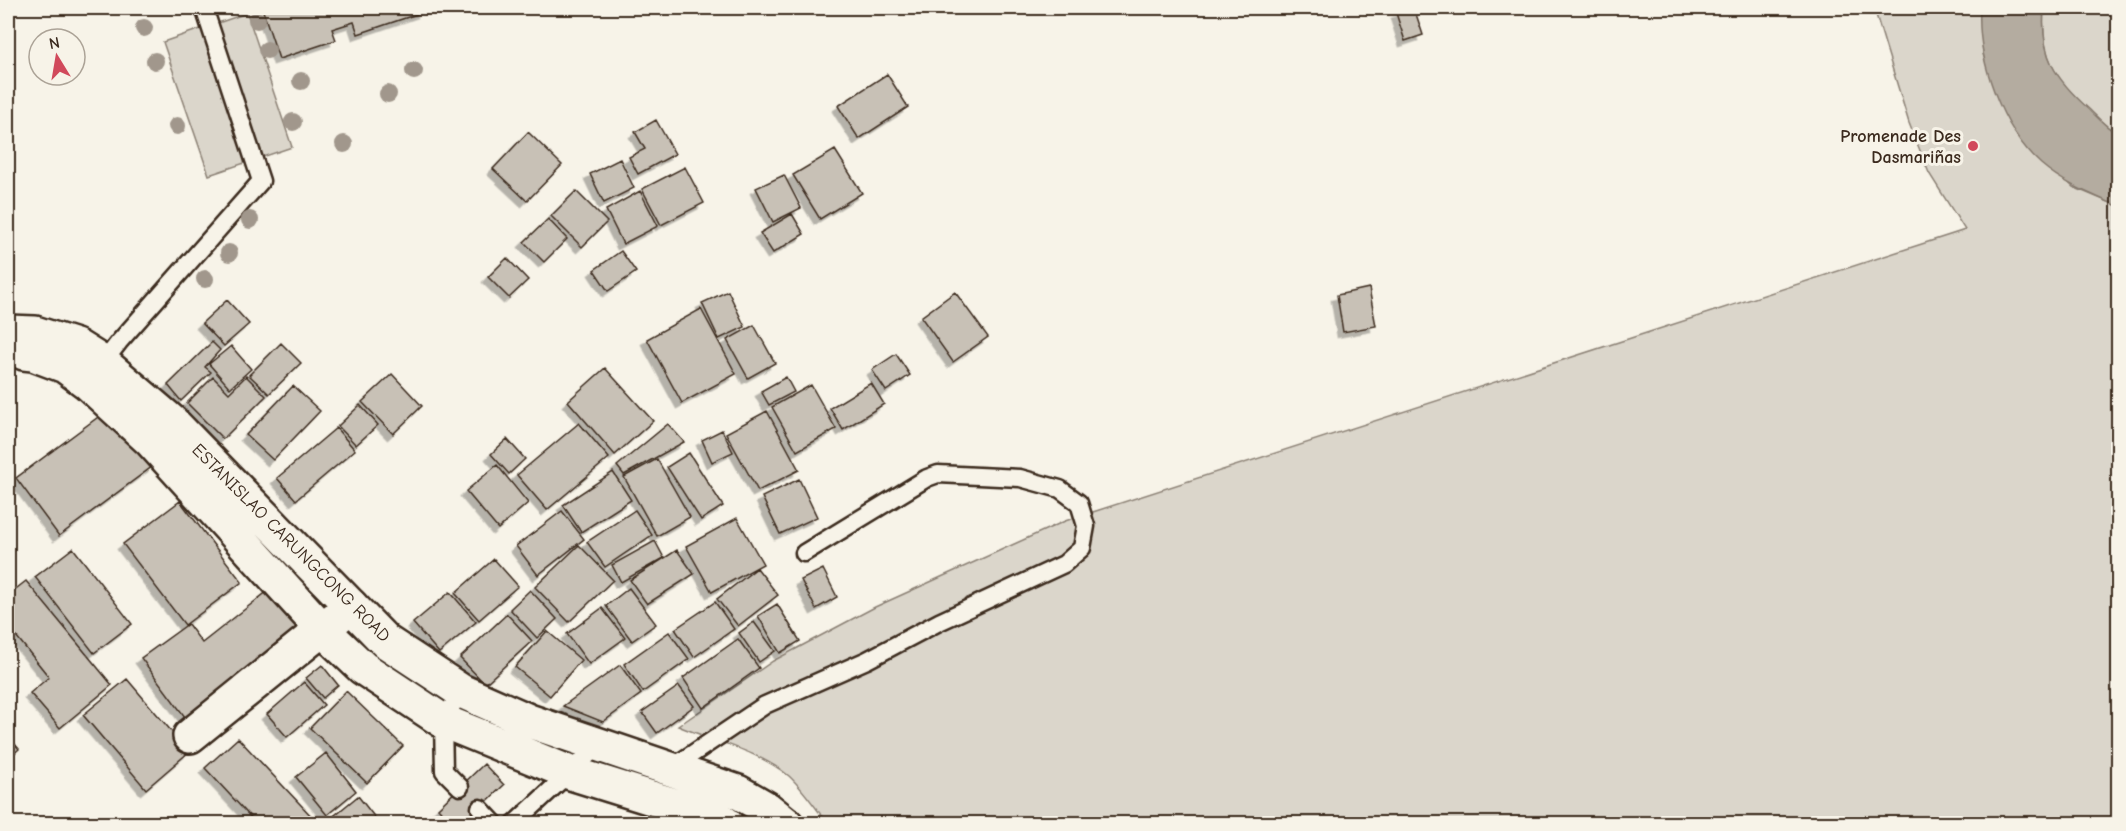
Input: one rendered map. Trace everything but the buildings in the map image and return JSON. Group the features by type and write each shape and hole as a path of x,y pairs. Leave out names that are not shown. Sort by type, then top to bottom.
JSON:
{"street":[{"name":"ESTANISLAO CARUNGCONG ROAD","path":"8,332 35,333 76,346 150,440 322,629 363,668 443,721 568,772 719,819 726,824"},
{"name":"ESTANISLAO CARUNGCONG ROAD","path":"8,353 33,354 65,366 95,373 172,422 386,641 461,691 529,721 738,792 766,808 786,824"},
{"path":"190,736 351,606"}],"lane":[{"path":"95,373 261,181 204,8"},
{"path":"670,769 765,705 867,660 939,622 1064,564 1082,548 1086,526 1079,503 1060,489 1020,478 938,474 927,478 804,553"},
{"path":"460,787 444,771 443,721 461,691"},
{"path":"514,824 599,745"},
{"path":"480,807 495,824"}],"shaded area":[{"path":"1874,8 1980,8 1983,54 1995,90 2014,130 2073,187 2118,206 2118,823 827,823 800,787 777,767 750,753 678,726 773,661 875,607 1065,521 1965,230 1929,173 1909,123"},
{"path":"1980,8 2044,8 2044,40 2052,65 2067,87 2118,134 2118,206 2078,188 2050,171 2027,149 2014,132 2003,113 1987,71 1980,28"},
{"path":"2044,8 2118,8 2118,134 2077,99 2058,77 2044,40"},
{"path":"247,13 292,147 209,175 163,42"}],"place":[{"name":"Promenade Des Dasmariñas","path":"1973,146"}]}
